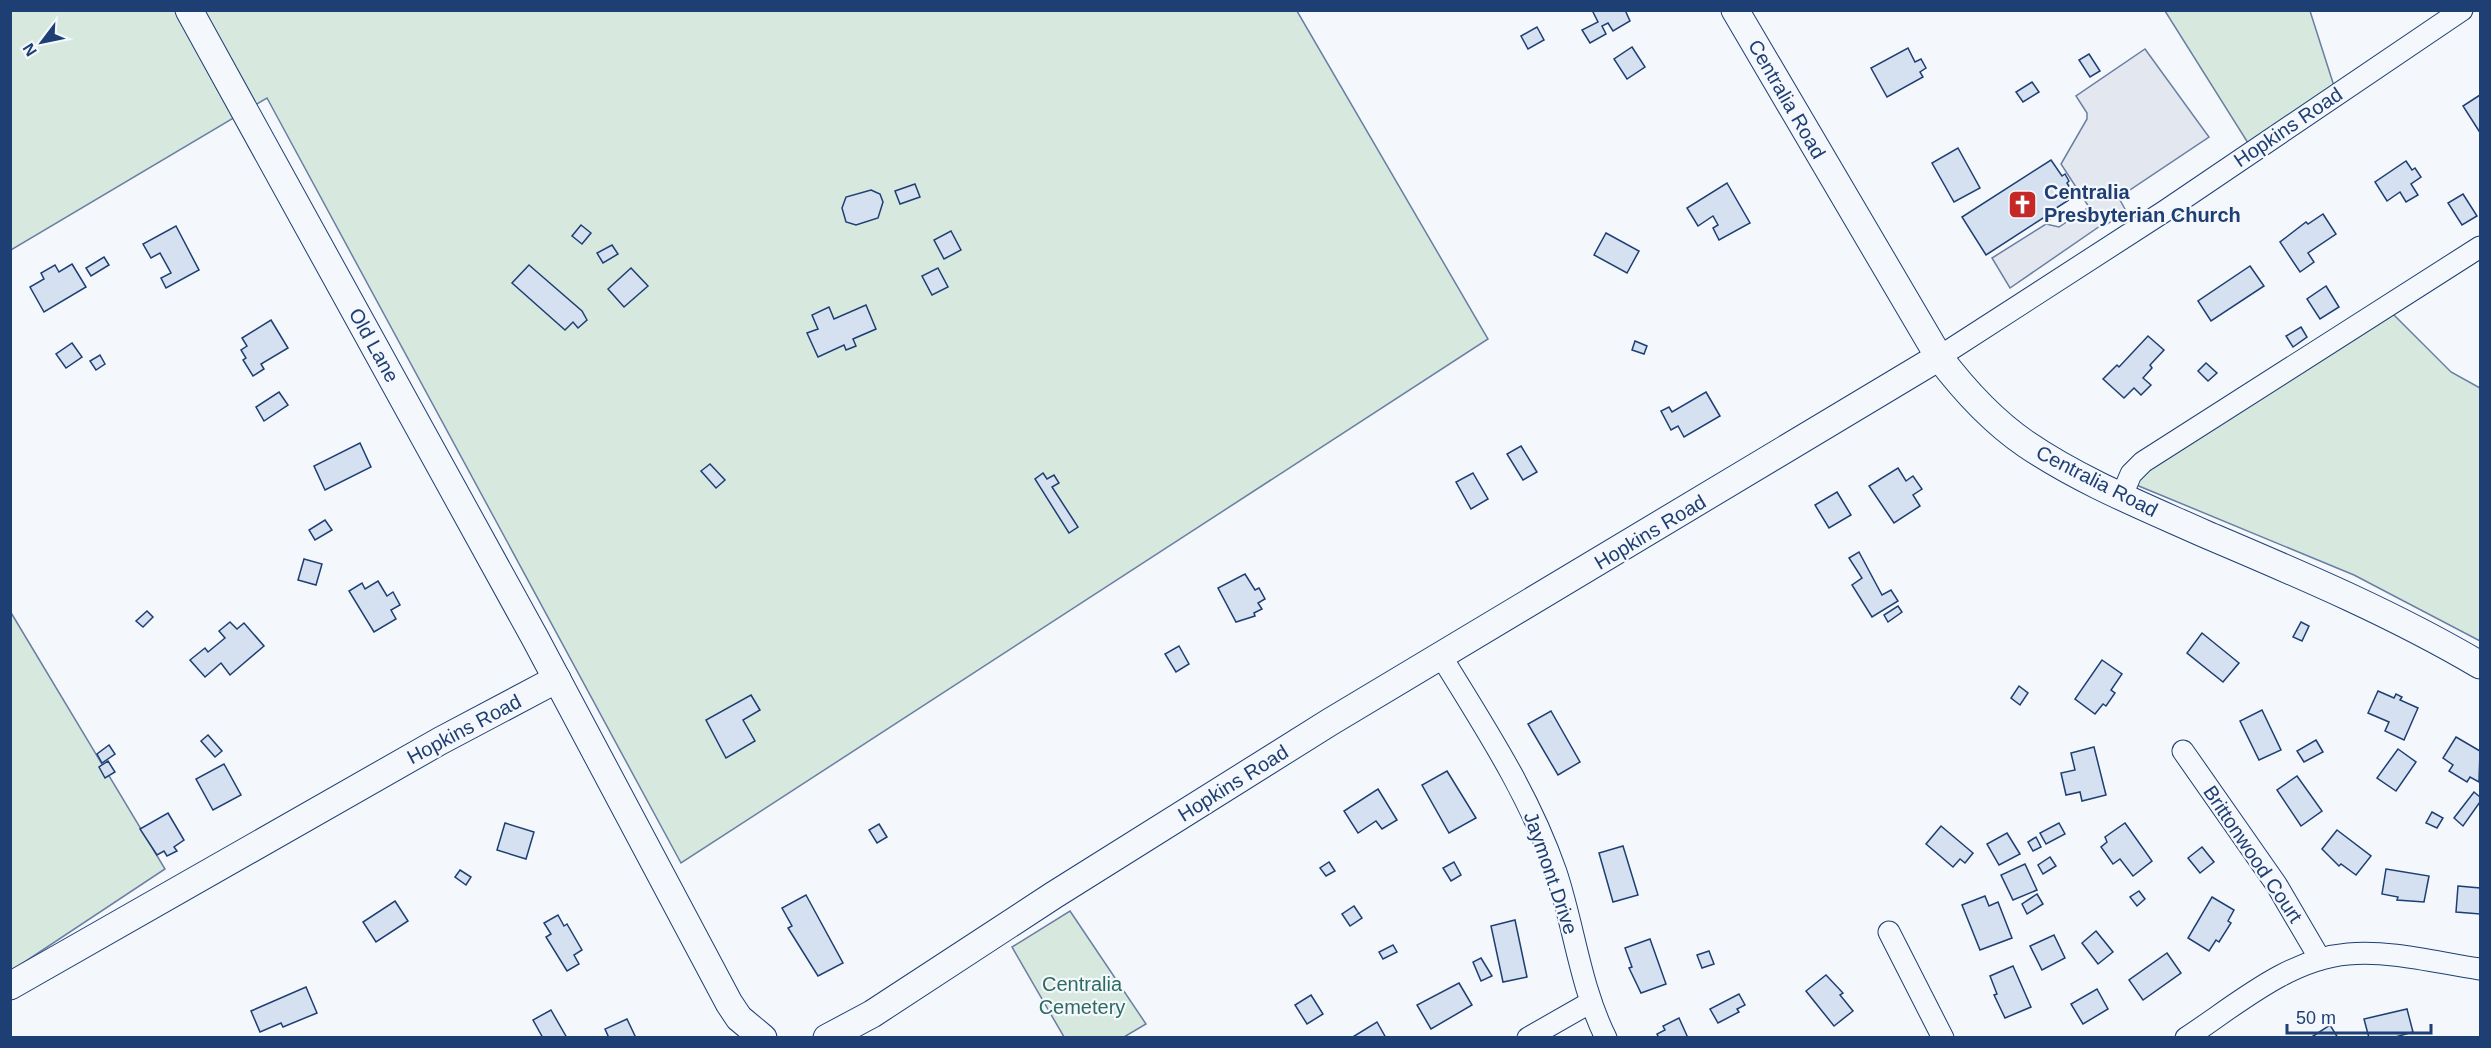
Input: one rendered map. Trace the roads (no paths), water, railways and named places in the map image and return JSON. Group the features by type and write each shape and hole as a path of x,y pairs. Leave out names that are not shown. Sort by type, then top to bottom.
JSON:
{"main road":[{"name":"Old Lane","path":"189,10 557,680"},
{"name":"Centralia Road","path":"1735,10 1939,357 1964,389 1992,418 2024,443 2059,465 2368,604 2481,665"},
{"name":"Hopkins Road","path":"827,1038 872,1014 1054,895 1330,722 1939,357"},
{"name":"Hopkins Road","path":"10,986 440,741 557,680"},
{"path":"557,680 729,1003 739,1018 763,1038"}],"street":[{"name":"Hopkins Road","path":"1939,357 2175,204 2462,10"},
{"path":"2122,495 2132,474 2143,462 2481,247"},
{"name":"Jaymont Drive","path":"1441,656 1506,762 1539,826 1556,874 1591,1002 1606,1038"},
{"name":"Brittonwood Court","path":"2183,751 2276,884 2320,959"},
{"path":"1889,932 1943,1038"},
{"path":"2186,1038 2293,970 2320,959 2367,954 2481,969"},
{"path":"1528,1038 1591,1002"}],"place":[{"name":"Centralia Presbyterian Church","path":"2023,204"}],"park label":[{"name":"Centralia Cemetery","path":"1082,996"}]}
